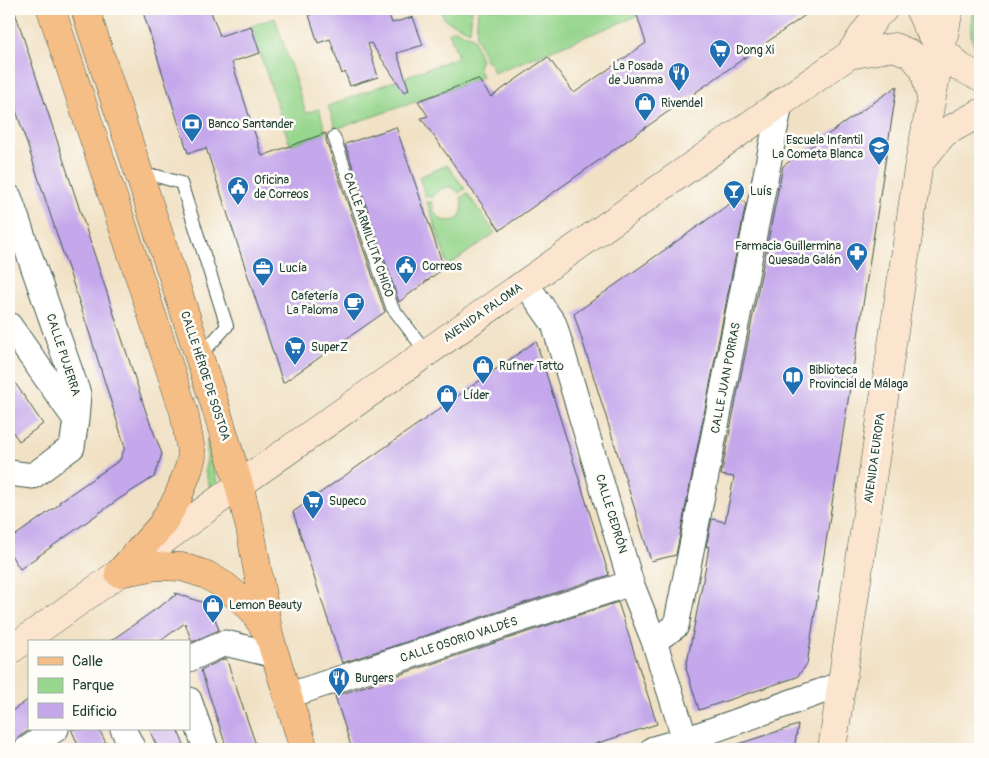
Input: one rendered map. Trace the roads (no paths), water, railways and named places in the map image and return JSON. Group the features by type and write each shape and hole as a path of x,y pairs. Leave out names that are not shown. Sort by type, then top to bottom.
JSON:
{"main road":[{"name":"AVENIDA PALOMA","path":"51,9 184,412 192,456 178,497 161,526 119,573"},
{"name":"CALLE HÉROE DE SOSTOA","path":"85,9 239,485 250,528 272,645 304,749"},
{"path":"849,55 884,9"},
{"path":"920,9 928,28 941,49 971,73"},
{"name":"AVENIDA EUROPA","path":"832,749 919,163 949,9"},
{"path":"849,55 894,47 910,54 924,69 931,100"},
{"name":"AVENIDA PALOMA","path":"9,651 239,485 849,55"},
{"path":"919,163 944,133 980,113"},
{"name":"AVENIDA PALOMA","path":"119,573 157,566 182,567 207,575 225,586 251,608 272,645"}],"street":[{"name":"CALLE JUAN PORRAS","path":"654,641 676,626 780,104"},
{"name":"CALLE PUJERRA","path":"9,197 78,394 72,447 33,476 9,473"},
{"name":"CALLE CEDRÓN","path":"526,284 554,324 631,583 654,641 686,744"},
{"path":"9,325 76,420"},
{"name":"CALLE OSORIO VALDÉS","path":"287,696 631,583"},
{"path":"190,659 225,644 272,645"},
{"path":"653,749 686,744 842,684"},
{"path":"190,703 206,749"},
{"path":"124,730 133,749"}],"lane":[{"name":"CALLE ARMILLITA CHICO","path":"334,137 392,307 427,353"},
{"path":"140,178 157,176 180,183 192,219 227,326 199,358"}],"place":[{"name":"Dong Xi","path":"720,69"},
{"name":"La Posada de Juanma","path":"679,92"},
{"name":"Rivendel","path":"645,122"},
{"name":"Banco Santander","path":"192,143"},
{"name":"Escuela Infantil La Cometa Blanca","path":"879,166"},
{"name":"Oficina de Correos","path":"238,206"},
{"name":"Luís","path":"734,210"},
{"name":"Farmacia Guillermina Quesada Galán","path":"857,272"},
{"name":"Correos","path":"406,285"},
{"name":"Lucía","path":"263,287"},
{"name":"Cafetería La Paloma","path":"354,322"},
{"name":"SuperZ","path":"295,366"},
{"name":"Rufner Tatto","path":"483,385"},
{"name":"Biblioteca Provincial de Málaga","path":"793,396"},
{"name":"Líder","path":"447,414"},
{"name":"Supeco","path":"313,520"},
{"name":"Lemon Beauty","path":"213,624"},
{"name":"Burgers","path":"339,697"}]}
